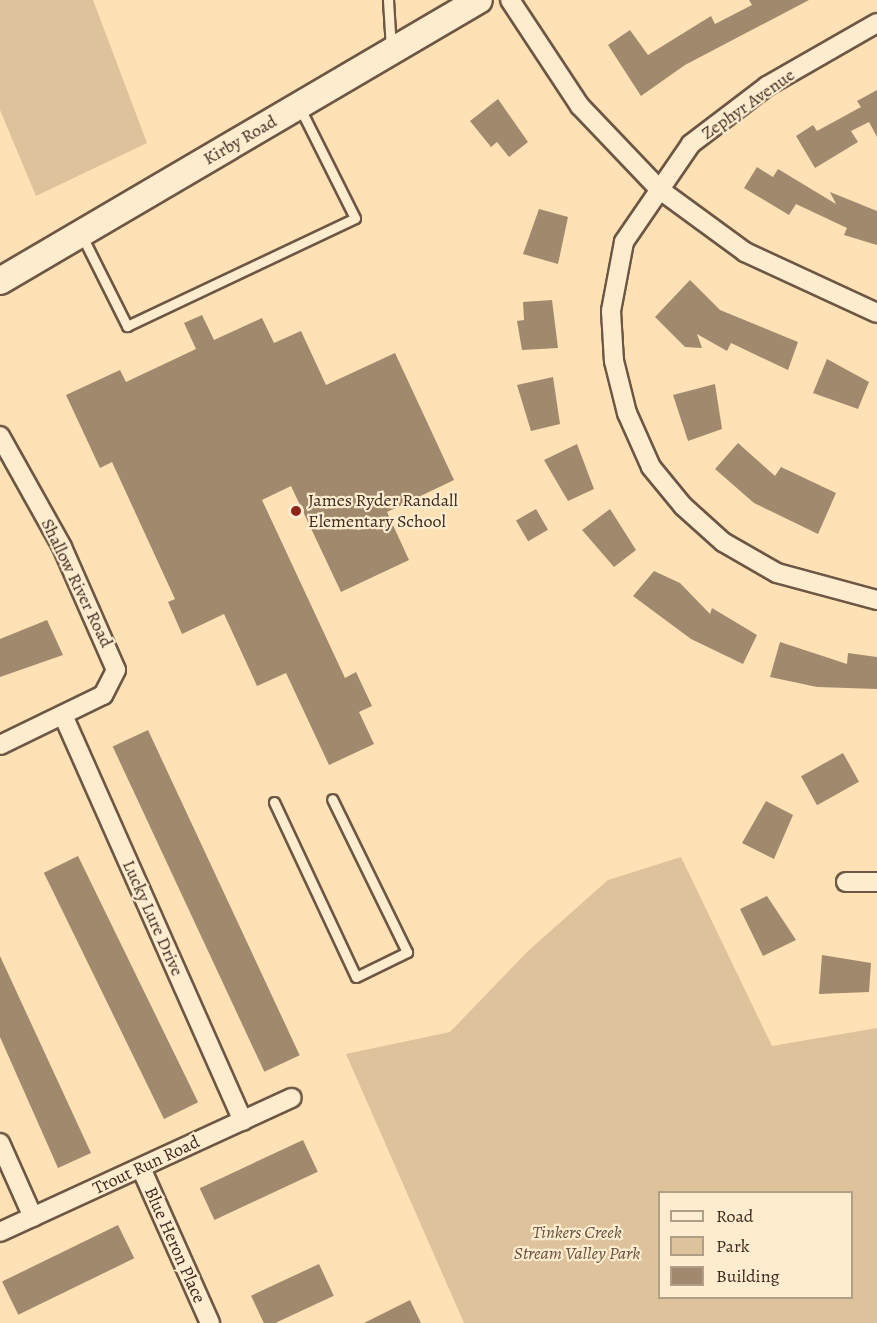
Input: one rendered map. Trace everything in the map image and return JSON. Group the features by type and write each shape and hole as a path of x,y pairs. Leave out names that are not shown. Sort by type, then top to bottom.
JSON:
{"main road":[{"name":"Kirby Road","path":"0,280 479,0"}],"street":[{"path":"510,0 580,106 659,189 745,252 877,313"},
{"name":"Zephyr Avenue","path":"877,23 737,106 691,144 624,242 614,284 614,361 639,445 683,507 741,553 815,586 877,600"},
{"name":"Shallow River Road","path":"0,436 113,656 116,670 103,695 0,745"},
{"name":"Lucky Lure Drive","path":"63,715 243,1121"},
{"path":"846,882 877,882"},
{"name":"Trout Run Road","path":"0,1232 292,1098"},
{"path":"0,1143 33,1217"},
{"name":"Blue Heron Place","path":"141,1168 210,1323"}],"lane":[{"path":"388,0 391,52"},
{"path":"81,233 127,326 355,218 299,106"},
{"path":"274,802 356,977 406,952 332,799"}],"green space":[{"path":"0,0 93,0 147,143 36,196 0,110"},
{"name":"Tinkers Creek Stream Valley Park","path":"681,857 772,1046 877,1028 877,1323 464,1323 346,1054 450,1032 528,951 608,880"}],"building":[{"path":"749,0 809,0 685,65 641,96 608,45 630,30 648,55 711,16 715,24 752,5"},
{"path":"877,90 877,137 869,122 851,131 858,142 815,168 796,136 813,125 817,131 861,107 857,101"},
{"path":"498,99 528,142 509,157 497,142 491,147 470,121"},
{"path":"757,167 773,177 778,169 836,204 830,192 877,211 877,245 844,235 847,228 796,204 789,215 744,188"},
{"path":"539,209 568,217 558,264 523,254"},
{"path":"690,280 720,310 798,342 788,370 731,343 727,351 697,334 702,348 685,347 655,317"},
{"path":"552,300 558,348 522,350 517,321 524,320 523,302"},
{"path":"202,315 214,340 262,318 274,343 301,331 326,385 395,353 454,480 387,512 409,560 341,592 291,486 262,500 345,678 356,672 372,706 359,712 374,744 329,765 286,673 257,686 224,614 182,634 168,602 175,599 112,462 100,468 66,395 120,370 126,382 196,349 184,323"},
{"path":"827,359 869,382 858,409 813,393"},
{"path":"553,377 560,424 531,431 517,385"},
{"path":"715,384 722,429 688,441 673,395"},
{"path":"738,443 775,476 781,467 836,493 818,534 754,503 715,469"},
{"path":"577,444 594,489 568,501 544,460"},
{"path":"536,509 548,530 528,541 516,520"},
{"path":"610,509 636,550 614,567 582,530"},
{"path":"654,571 680,583 710,614 712,608 757,635 743,664 691,639 633,596"},
{"path":"47,620 63,655 0,677 0,639"},
{"path":"780,642 847,664 848,653 877,657 877,689 817,687 770,677"},
{"path":"148,730 300,1055 264,1072 113,746"},
{"path":"843,753 859,782 817,805 801,776"},
{"path":"766,801 793,815 774,859 742,843"},
{"path":"78,856 198,1102 164,1119 44,873"},
{"path":"767,896 796,940 763,956 740,909"},
{"path":"822,955 871,963 869,992 819,994"},
{"path":"0,956 91,1153 58,1168 0,1037"},
{"path":"303,1140 318,1172 214,1220 200,1188"},
{"path":"118,1225 134,1258 18,1315 2,1282"},
{"path":"319,1264 334,1296 275,1323 264,1323 251,1296"},
{"path":"410,1300 421,1323 364,1323"}],"place":[{"name":"James Ryder Randall Elementary School","path":"296,511"}]}
